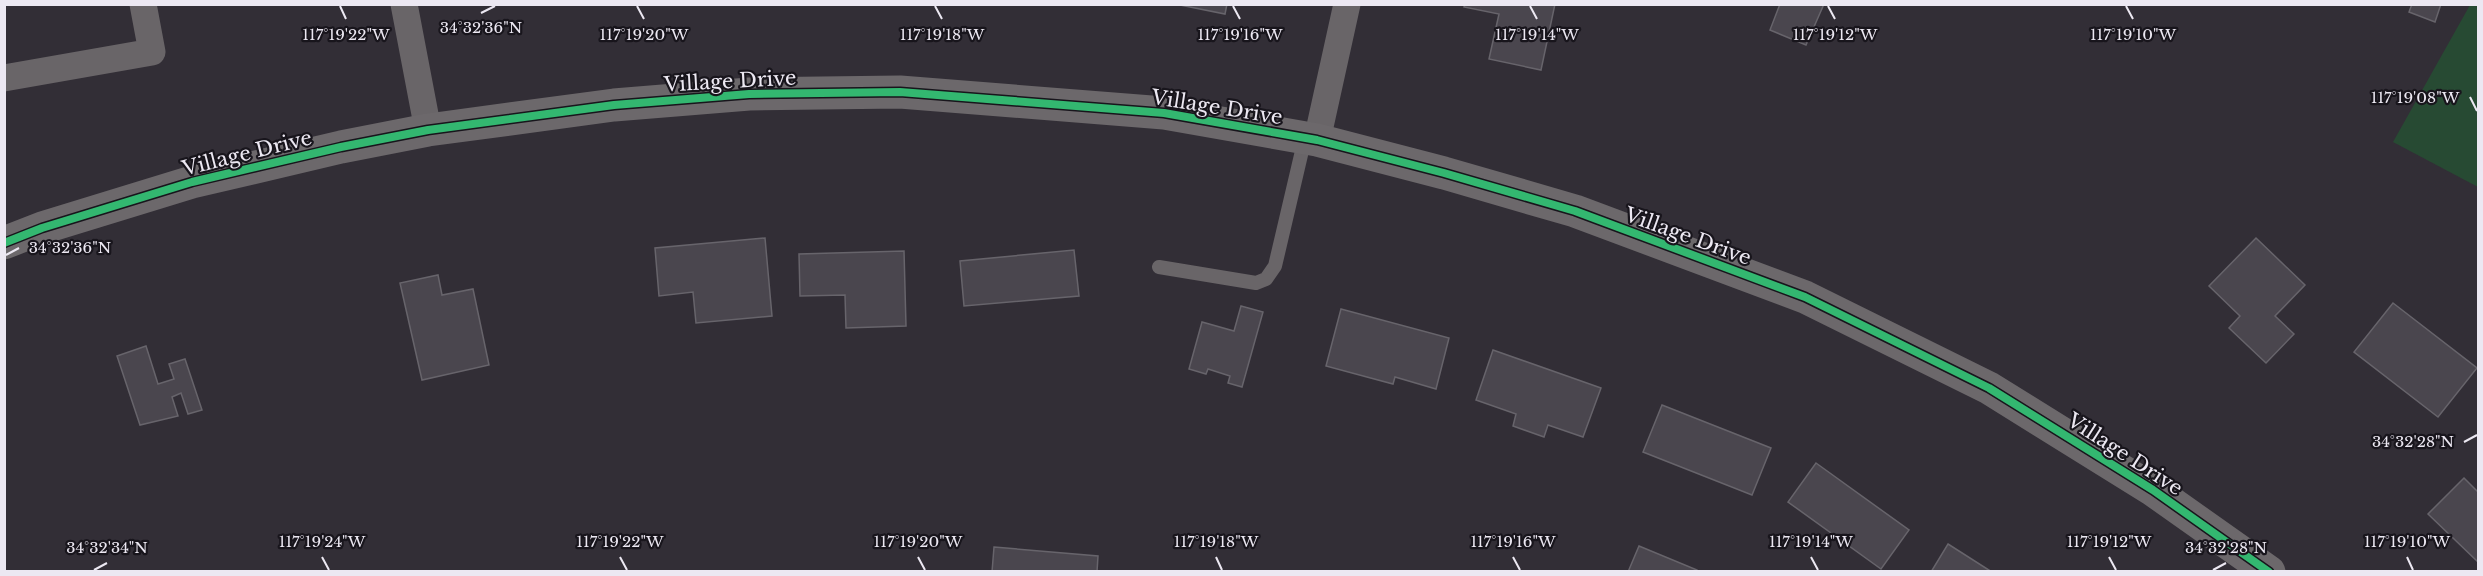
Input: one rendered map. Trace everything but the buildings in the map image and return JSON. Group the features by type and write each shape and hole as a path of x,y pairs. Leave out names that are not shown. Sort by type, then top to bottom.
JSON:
{"main road":[{"name":"Village Drive","path":"4,243 42,228 192,182 340,147 428,130 614,105 749,94 900,92 1164,113 1311,139 1444,173 1575,211 1805,297 1989,388 2153,490 2269,572"}],"street":[{"path":"4,78 152,52 143,4"},
{"path":"404,4 428,130"},
{"path":"1311,139 1347,4"}],"lane":[{"path":"1159,267 1256,283 1266,279 1275,266 1311,139"}],"green space":[{"path":"2470,5 2478,5 2478,187 2393,142"}],"cycle path":[{"path":"4,243 42,228 192,182 341,147 428,130 614,105 749,94 900,92 1164,113 1317,140 1444,173 1575,211 1805,297 1989,388 2153,490 2269,572"}]}
